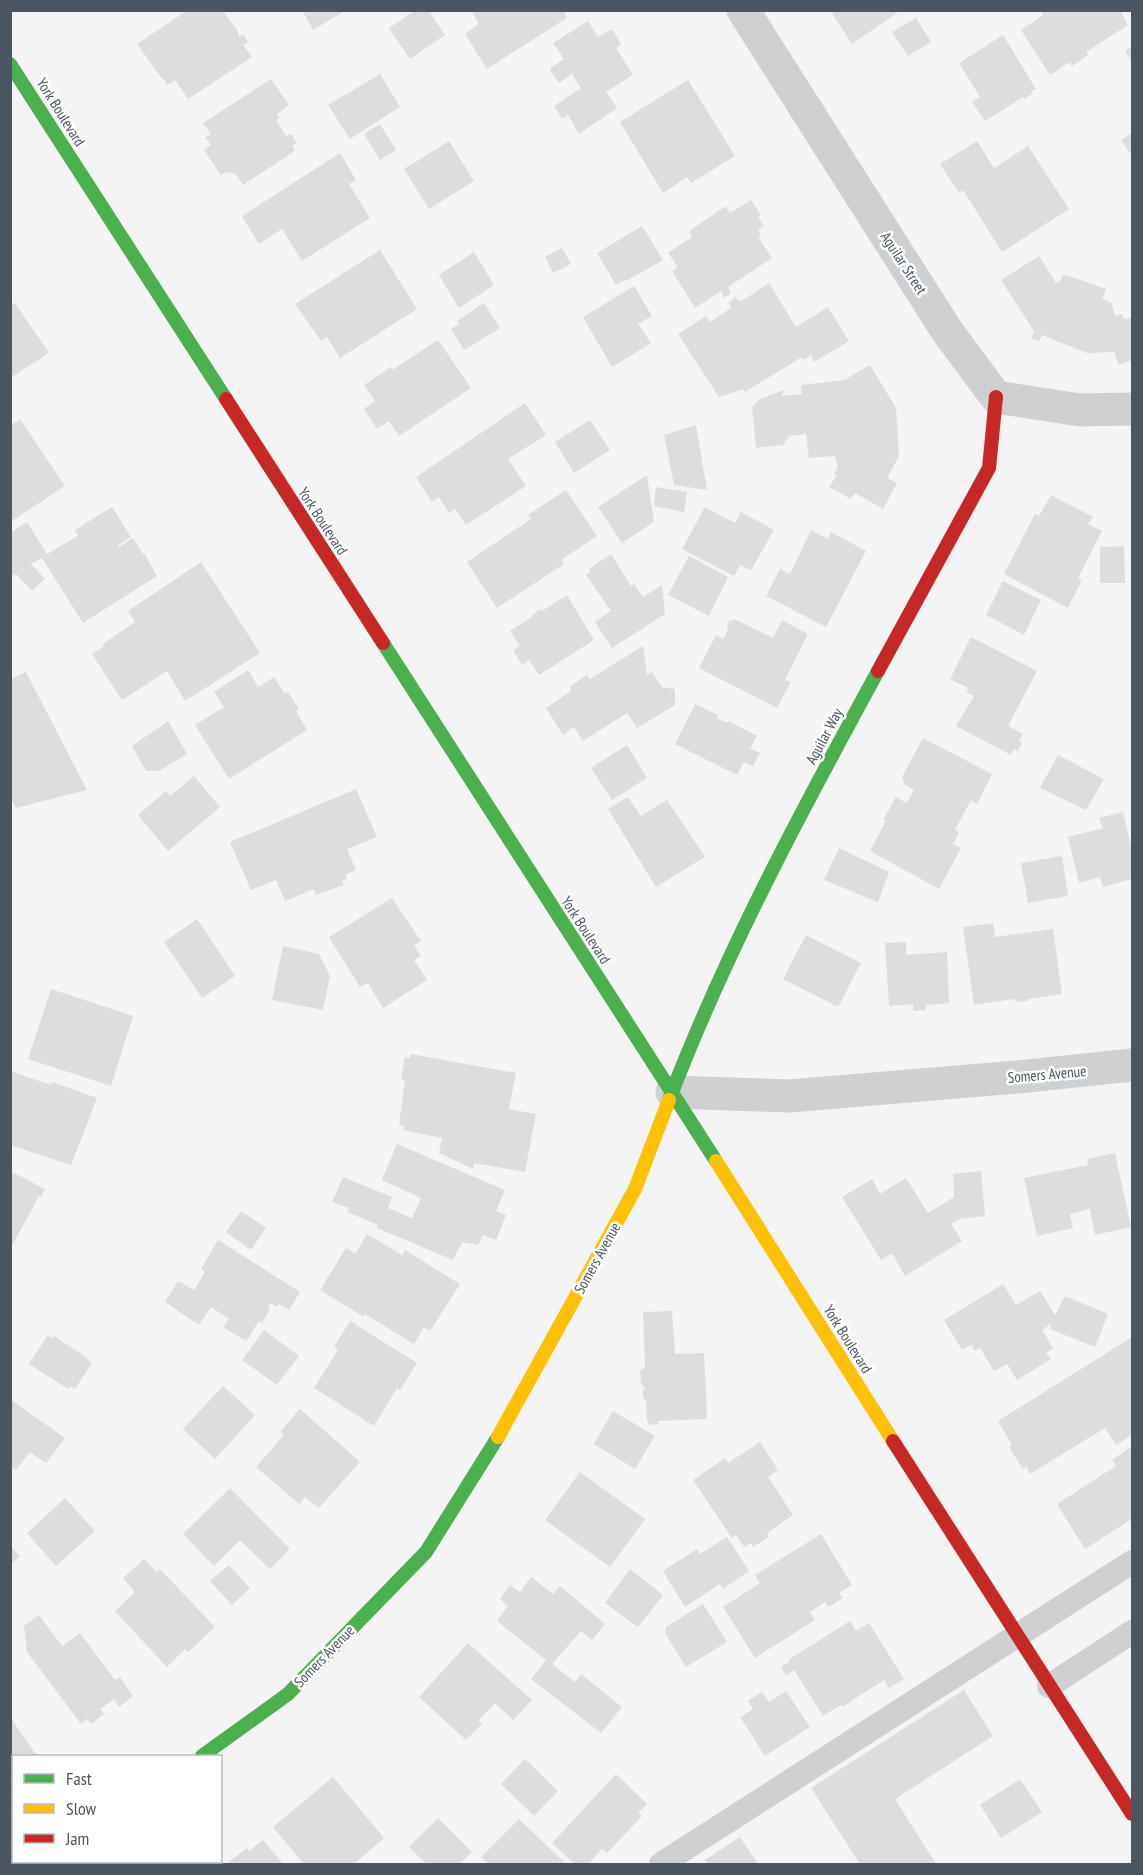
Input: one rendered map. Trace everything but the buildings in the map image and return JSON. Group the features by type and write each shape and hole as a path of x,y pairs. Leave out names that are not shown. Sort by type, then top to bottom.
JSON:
{"street":[{"name":"Aguilar Street","path":"743,10 947,331 996,397"},
{"name":"York Boulevard","path":"10,64 672,1092 1049,1686 1130,1805"},
{"path":"996,397 1080,410 1132,409"},
{"name":"Aguilar Way","path":"672,1092 730,953 828,763 989,468 996,397"},
{"name":"Somers Avenue","path":"203,1755 288,1694 426,1552 486,1459 635,1189 672,1092 790,1096 1132,1065"}],"lane":[{"path":"661,1864 1132,1562"},
{"path":"1049,1686 1131,1635"}],"traffic: fast":[{"path":"10,64 226,399"},
{"path":"383,643 716,1161"},
{"path":"669,1100 691,1044 740,935 821,776 878,671"},
{"path":"203,1755 288,1694 426,1552 498,1437"}],"traffic: slow":[{"path":"498,1437 635,1189 669,1100"},
{"path":"716,1161 893,1441"}],"traffic: jam":[{"path":"878,671 989,468 996,397"},
{"path":"226,399 383,643"},
{"path":"893,1441 1132,1814"}]}
